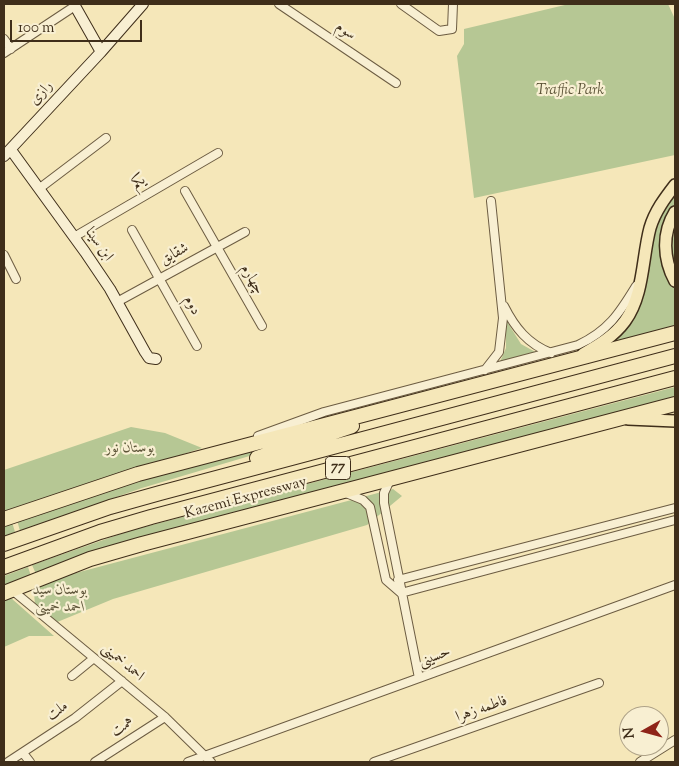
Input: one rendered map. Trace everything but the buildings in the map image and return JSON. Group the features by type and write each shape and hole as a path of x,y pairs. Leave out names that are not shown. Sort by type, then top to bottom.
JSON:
{"highway":[{"path":"4,519 138,474 675,333"},
{"name":"Kazemi Expressway","path":"4,544 110,507 675,356"},
{"name":"Kazemi Expressway","path":"4,567 100,532 151,517 675,378"},
{"name":"Kazemi Expressway","path":"8,591 90,559 142,544 675,404"},
{"path":"213,479 255,458 327,436 402,406"}],"main road":[{"path":"574,360 606,340 619,328 633,306 651,226 659,207 675,185"},
{"path":"675,212 667,229 665,248 669,270 675,280"},
{"path":"616,419 675,421"}],"street":[{"name":"رازی","path":"7,153 144,4"},
{"name":"سوم","path":"279,4 396,83"},
{"path":"401,4 439,31 452,29 454,19 453,4"},
{"path":"4,39 7,51 75,5 101,52"},
{"path":"40,188 106,138"},
{"name":"ابن سینا","path":"7,153 40,188 117,302 149,358 156,359"},
{"name":"یکم","path":"74,237 218,153"},
{"path":"185,191 217,249"},
{"path":"484,370 499,352 503,304 490,201"},
{"path":"132,230 161,278"},
{"name":"شقایق","path":"117,302 245,232"},
{"name":"چهارم","path":"217,249 262,326"},
{"path":"4,255 16,278"},
{"name":"دوم","path":"161,278 197,346"},
{"path":"204,456 324,412 552,353 595,337 611,324 640,280"},
{"path":"503,304 518,330 528,341 552,353"},
{"path":"392,478 386,486 384,503 419,678"},
{"path":"340,492 358,498 370,507 386,580 401,593"},
{"path":"398,580 675,508"},
{"path":"401,593 675,520"},
{"name":"حسینی","path":"188,762 675,585"},
{"name":"احمد خمینی","path":"8,591 94,658 165,717 210,762"},
{"path":"72,676 94,658"},
{"name":"ملت","path":"8,762 75,718 122,681"},
{"name":"فاطمه زهرا","path":"374,762 393,759 599,683"},
{"name":"همت","path":"95,762 165,717"},
{"path":"640,762 675,740"},
{"path":"23,753 30,762"}],"green space":[{"name":"Traffic Park","path":"569,4 668,4 675,19 675,155 474,198 457,56 464,44 464,29"},
{"path":"675,192 675,204 663,224 660,240 664,269 675,289 675,327 605,345 624,333 641,303 654,232 658,219"},
{"path":"675,225 675,270 671,254"},
{"path":"506,320 521,344 539,354 499,364 506,348"},
{"path":"675,387 675,398 36,574 32,565 129,531"},
{"name":"بوستان نور","path":"131,427 165,433 202,448 4,513 4,470"},
{"path":"276,444 273,449 142,488 20,531 17,520 146,478"},
{"name":"بوستان سید احمد خمینی","path":"393,489 402,496 367,525 113,599 55,623 35,606 34,592 41,586 72,574"},
{"path":"12,522 15,532 4,536 4,525"},
{"path":"28,567 31,576 4,587 4,576"},
{"path":"11,598 54,636 29,636 4,647 4,600"}]}
